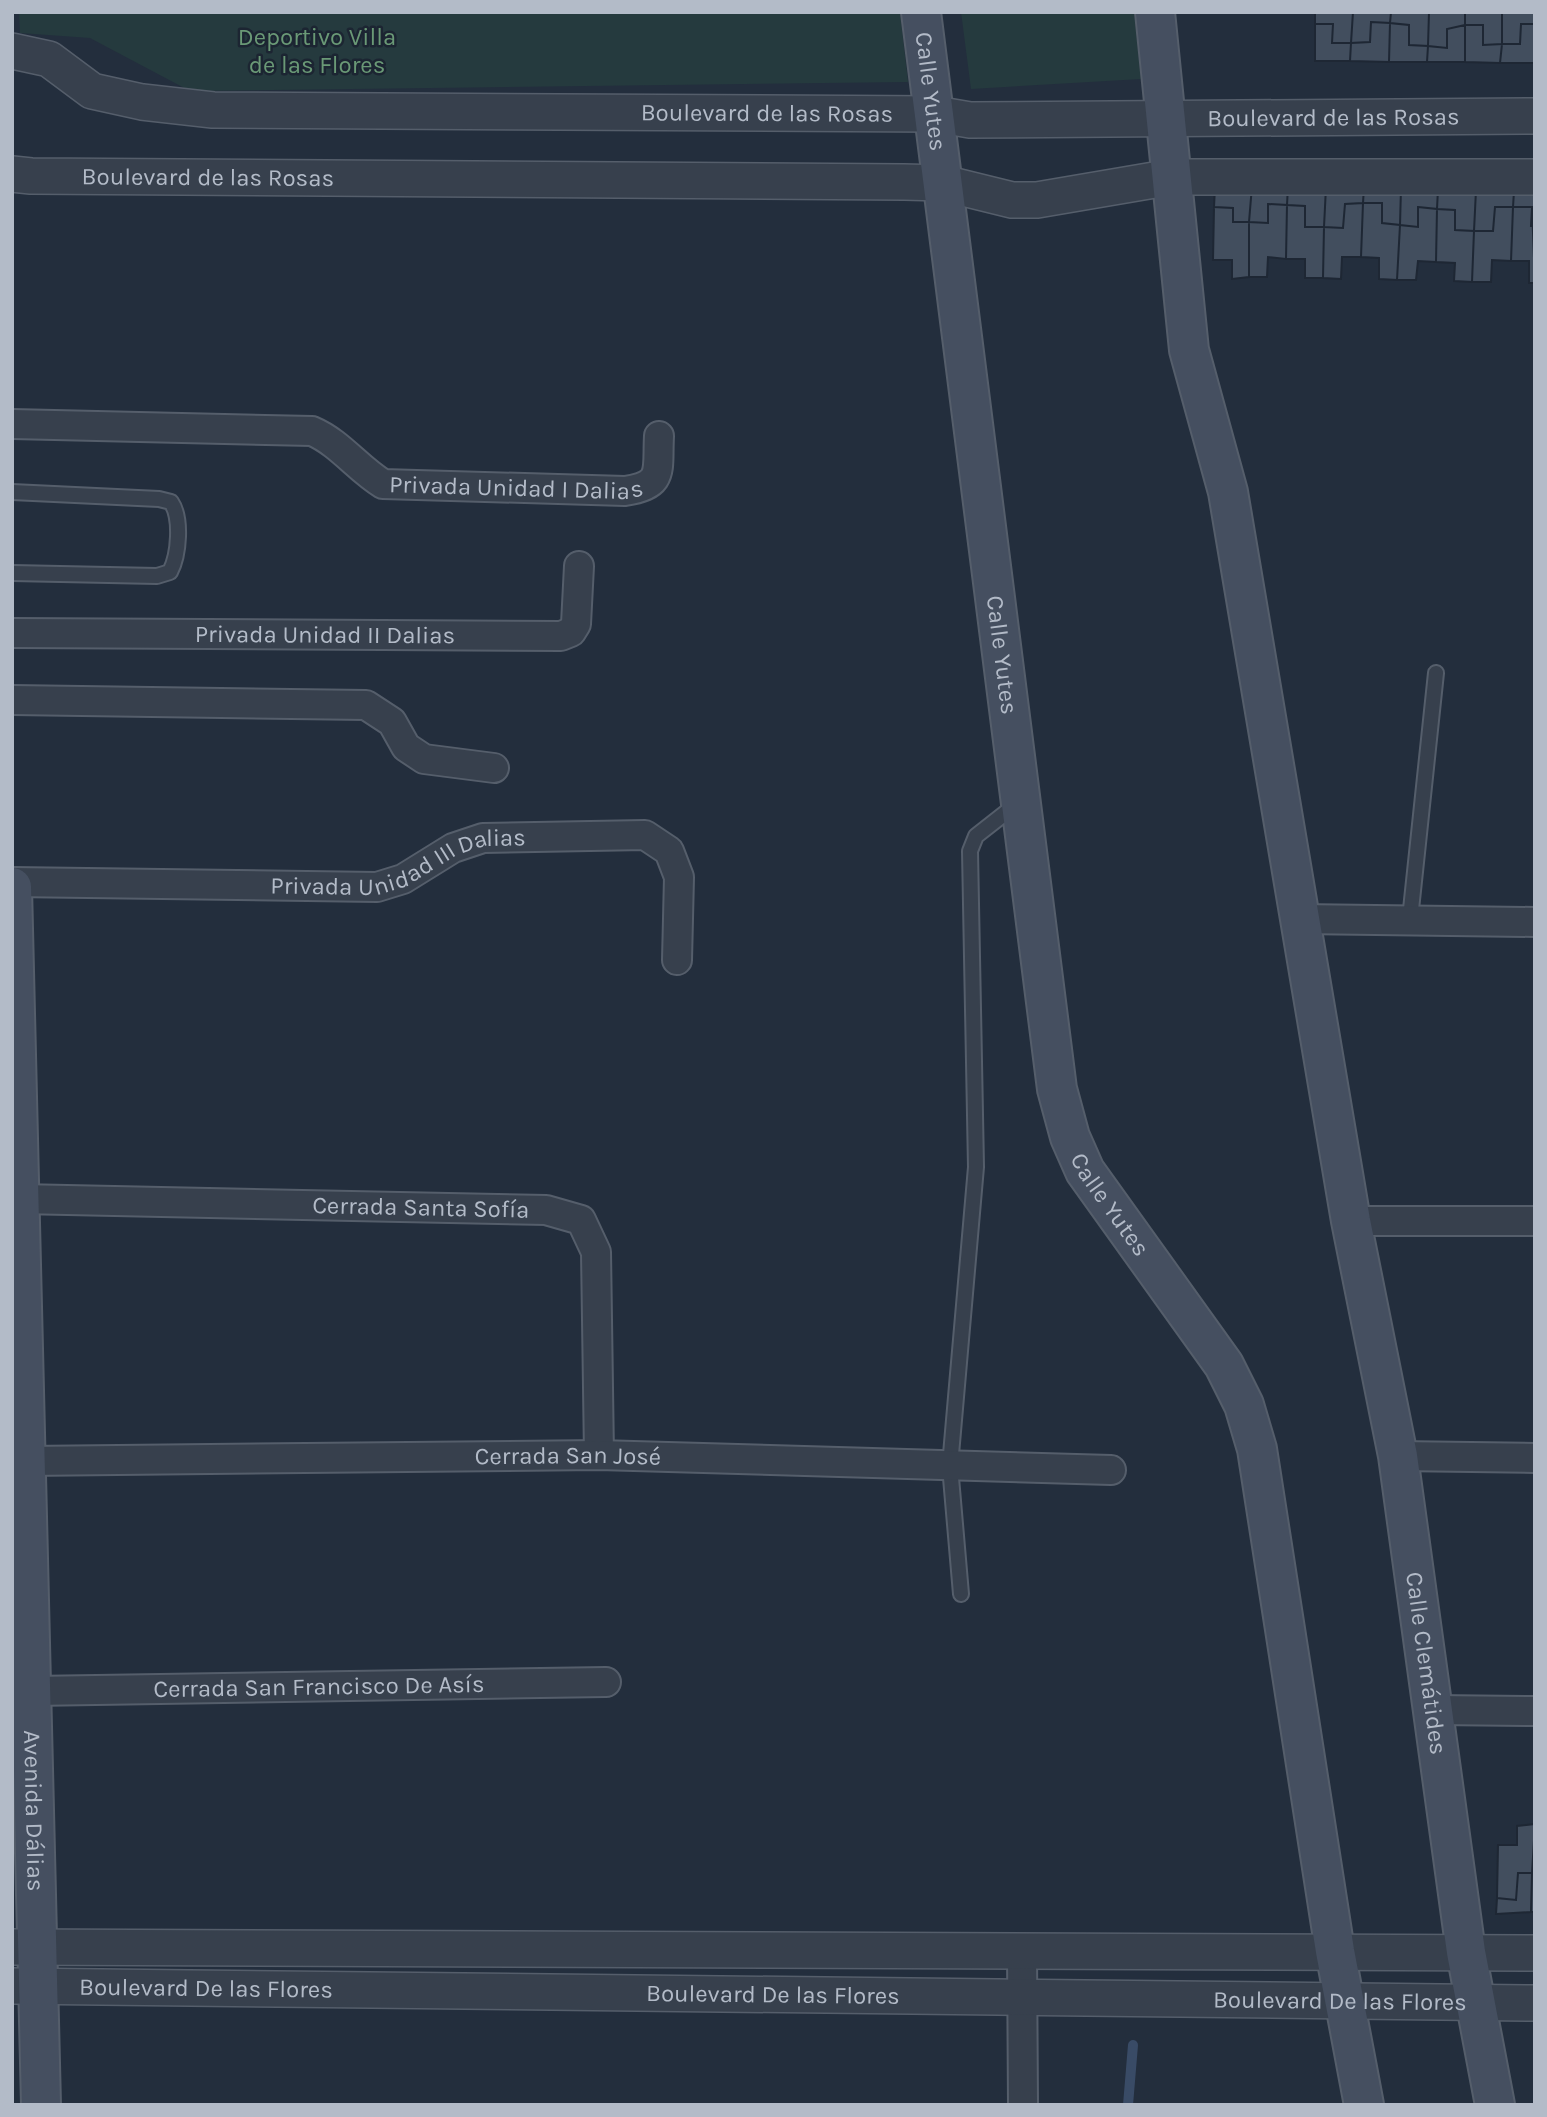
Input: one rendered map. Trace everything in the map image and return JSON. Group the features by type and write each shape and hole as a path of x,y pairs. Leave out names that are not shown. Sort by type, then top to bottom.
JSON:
{"main road":[{"name":"Calle Yutes","path":"921,12 1057,1089 1070,1137 1085,1171 1158,1269 1224,1365 1244,1405 1257,1449 1335,1951"},
{"path":"1155,12 1189,351 1228,492 1351,1221"},
{"name":"Avenida Dálias","path":"12,887 32,1691 25,1947 26,1986 41,2105"},
{"name":"Calle Clemátides","path":"1351,1221 1398,1456 1435,1710 1466,1952 1496,2105"},
{"path":"1335,1951 1364,2105"}],"street":[{"name":"Boulevard de las Rosas","path":"12,51 49,59 92,91 142,102 213,110 935,114 970,120 1535,116"},
{"name":"Boulevard de las Rosas","path":"12,174 45,177 943,183 1012,200 1037,200 1172,177 1535,177"},
{"name":"Privada Unidad I Dalias","path":"12,424 312,431 331,439 362,471 383,484 625,491 647,488 656,478 659,436"},
{"name":"Privada Unidad II Dalias","path":"12,633 561,636 571,632 576,624 579,566"},
{"path":"12,700 366,705 392,722 405,747 424,759 494,768"},
{"name":"Privada Unidad III Dalias","path":"12,882 377,887 403,879 453,848 483,838 645,835 669,851 679,877 677,960"},
{"path":"1300,919 1535,922"},
{"name":"Cerrada Santa Sofía","path":"20,1199 545,1210 581,1220 596,1252 599,1455"},
{"path":"1351,1221 1535,1221"},
{"name":"Cerrada San José","path":"26,1461 599,1455 1111,1470"},
{"path":"1398,1456 1535,1458"},
{"name":"Cerrada San Francisco De Asís","path":"32,1691 606,1682"},
{"path":"1435,1710 1535,1711"},
{"name":"Boulevard De las Flores","path":"25,1947 1535,1953"},
{"path":"1022,1951 1023,2105"},
{"name":"Boulevard De las Flores","path":"26,1986 1535,2003"}],"lane":[{"path":"12,492 159,499 171,502 177,511 176,561 170,572 158,576 12,573"},
{"path":"1410,919 1436,673"},
{"path":"961,1594 950,1466 975,1167 970,851 976,836 1022,800"}],"green space":[{"name":"Deportivo Villa de las Flores","path":"19,12 900,12 908,82 190,91 90,38 20,33"},
{"path":"961,12 1134,12 1141,79 971,89"}],"building":[{"path":"1315,12 1353,12 1351,43 1332,43 1333,24 1315,24"},
{"path":"1353,12 1391,12 1390,23 1371,22 1370,42 1351,43"},
{"path":"1391,12 1429,12 1428,46 1409,45 1409,25 1390,23"},
{"path":"1429,12 1465,12 1465,25 1447,29 1447,48 1428,46"},
{"path":"1465,12 1502,12 1502,44 1483,45 1483,25 1465,25"},
{"path":"1502,12 1535,12 1535,24 1521,24 1520,44 1502,44"},
{"path":"1371,22 1390,23 1389,62 1350,61 1351,43 1370,42"},
{"path":"1390,23 1409,25 1409,45 1428,46 1427,62 1389,62"},
{"path":"1315,24 1333,24 1332,43 1351,43 1350,61 1315,61"},
{"path":"1521,24 1535,24 1535,63 1500,63 1502,44 1520,44"},
{"path":"1465,25 1483,25 1483,45 1502,44 1500,63 1465,62"},
{"path":"1465,25 1465,62 1427,62 1428,46 1447,48 1447,29"},
{"path":"1252,186 1249,222 1233,222 1233,208 1214,207 1215,187"},
{"path":"1252,186 1288,186 1287,205 1268,204 1268,223 1249,222"},
{"path":"1288,186 1326,187 1324,227 1305,227 1305,206 1287,205"},
{"path":"1326,187 1364,187 1363,203 1345,204 1343,228 1324,227"},
{"path":"1364,187 1401,188 1400,225 1382,223 1382,203 1363,203"},
{"path":"1401,188 1438,189 1437,209 1418,207 1418,227 1400,225"},
{"path":"1438,189 1476,190 1474,231 1455,230 1455,210 1437,209"},
{"path":"1476,190 1514,191 1513,207 1495,207 1493,231 1474,231"},
{"path":"1514,191 1535,191 1535,226 1531,226 1532,207 1513,207"},
{"path":"1363,203 1361,257 1342,257 1341,279 1323,278 1324,227 1343,228 1345,204"},
{"path":"1363,203 1382,203 1382,223 1400,225 1397,280 1379,279 1379,258 1361,257"},
{"path":"1268,204 1287,205 1286,259 1268,257 1267,277 1249,277 1249,222 1268,223"},
{"path":"1287,205 1305,206 1305,227 1324,227 1323,278 1305,278 1305,259 1286,259"},
{"path":"1214,207 1233,208 1233,222 1249,222 1249,277 1232,279 1232,260 1213,260"},
{"path":"1418,207 1437,209 1436,262 1418,261 1416,280 1397,280 1400,225 1418,227"},
{"path":"1495,207 1513,207 1511,261 1492,260 1491,282 1472,282 1474,231 1493,231"},
{"path":"1513,207 1532,207 1535,283 1529,283 1529,261 1511,261"},
{"path":"1437,209 1455,210 1455,230 1474,231 1472,282 1454,281 1455,263 1436,262"},
{"path":"1535,1824 1532,1873 1518,1873 1516,1900 1497,1898 1498,1845 1517,1845 1517,1826"},
{"path":"1518,1873 1532,1873 1531,1912 1496,1914 1497,1898 1516,1900"},
{"path":"1532,1873 1535,1873 1535,1912 1531,1912"}],"waterway":[{"path":"1128,2105 1133,2045"}]}
